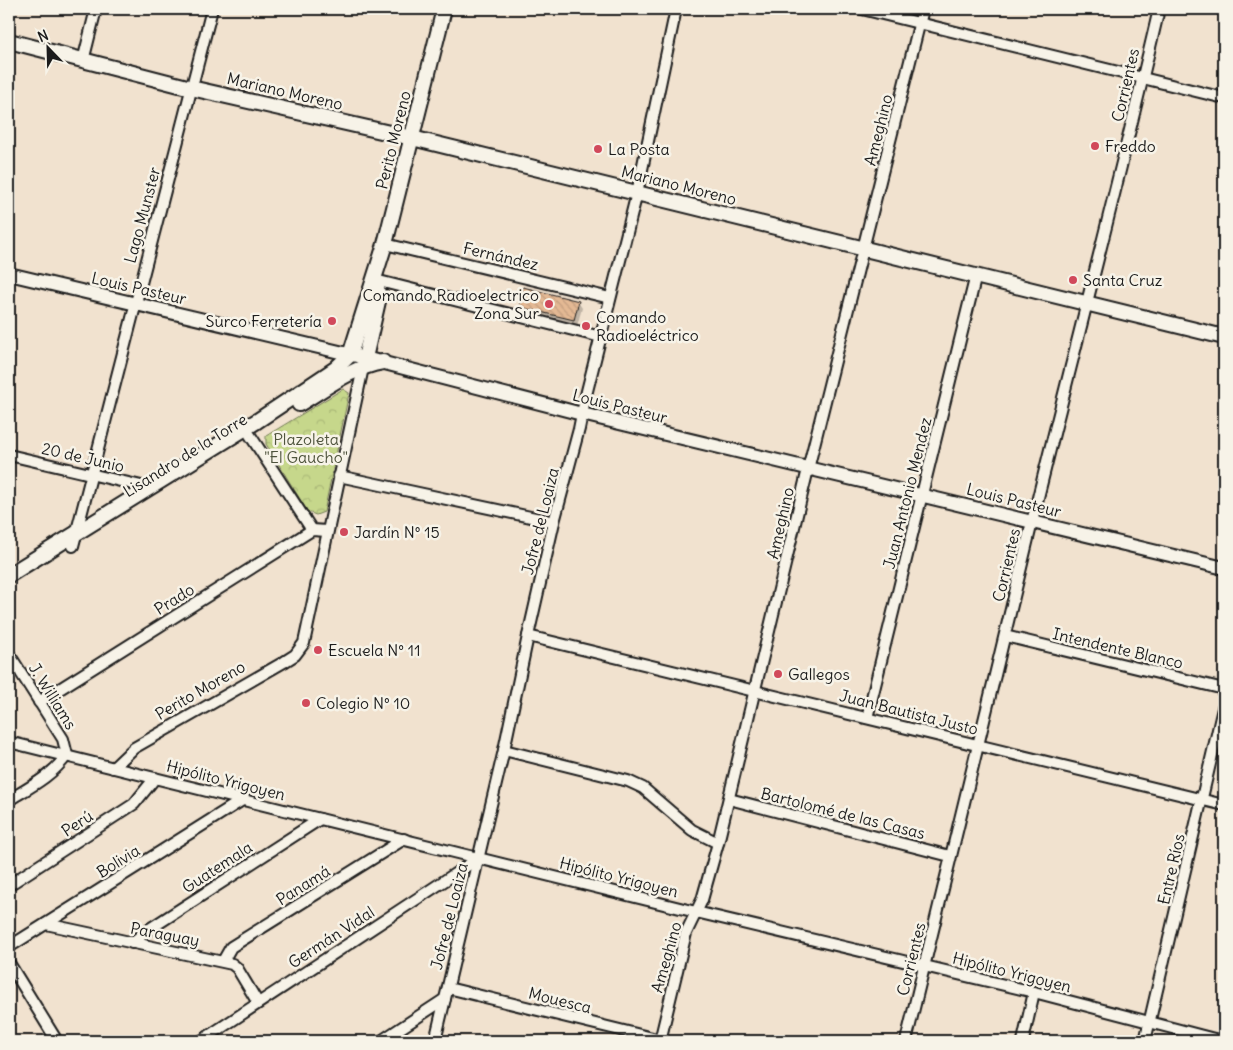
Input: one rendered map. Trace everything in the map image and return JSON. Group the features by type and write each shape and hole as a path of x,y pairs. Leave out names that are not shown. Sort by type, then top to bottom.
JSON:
{"main road":[{"name":"Perito Moreno","path":"350,354 385,244 444,9"},
{"name":"Mariano Moreno","path":"9,41 191,88 412,138 1224,337"},
{"name":"Perito Moreno","path":"364,363 379,297 374,280"},
{"name":"Lisandro de la Torre","path":"9,586 150,488 335,370 350,354"},
{"name":"Lisandro de la Torre","path":"9,575 75,540 250,435 364,363 383,362"}],"street":[{"path":"83,61 96,9"},
{"name":"Lago Munster","path":"75,540 212,9"},
{"name":"Jofre de Loaiza","path":"434,1041 504,750 554,522 637,193 676,9"},
{"path":"862,9 1224,98"},
{"name":"Ameghino","path":"662,1041 686,933 702,900 718,843 808,469 923,9"},
{"name":"Corrientes","path":"906,1041 1032,521 1143,78 1158,9"},
{"name":"Fernández","path":"385,244 610,298"},
{"name":"Louis Pasteur","path":"9,274 350,354 364,363"},
{"name":"Juan Antonio Mendez","path":"867,718 976,275"},
{"path":"374,280 601,337"},
{"name":"Louis Pasteur","path":"383,362 582,414 808,469 922,494 1224,568"},
{"name":"Perito Moreno","path":"113,768 134,748 284,662 295,655 304,643 364,363"},
{"path":"250,435 312,530 327,531"},
{"name":"20 de Junio","path":"9,455 150,488"},
{"path":"339,476 554,522"},
{"name":"Prado","path":"39,702 312,530"},
{"name":"Juan Bautista Justo","path":"528,636 1224,805"},
{"name":"Intendente Blanco","path":"1005,636 1224,689"},
{"name":"J. Williams","path":"9,654 63,739 67,756"},
{"name":"Entre Ríos","path":"1145,1041 1224,704"},
{"name":"Hipólito Yrigoyen","path":"9,742 696,912 1034,992 1222,1041"},
{"path":"504,750 628,781 643,788 692,830 718,843"},
{"path":"9,800 48,776 58,768 67,756"},
{"name":"Perú","path":"9,885 134,804 155,778"},
{"name":"Bolivia","path":"9,947 244,799"},
{"name":"Bartolomé de las Casas","path":"729,799 950,856"},
{"name":"Guatemala","path":"132,943 148,930 320,819"},
{"name":"Panamá","path":"223,961 231,947 404,839"},
{"name":"Germán Vidal","path":"201,1041 479,858"},
{"name":"Paraguay","path":"46,924 232,964 238,968 258,1003"},
{"path":"9,963 57,1041"},
{"name":"Mouesca","path":"448,988 662,1041"},
{"path":"1022,1041 1034,992"},
{"path":"381,1041 445,999"}],"green space":[{"name":"Plazoleta \"El Gaucho\"","path":"343,389 349,393 324,512 316,515 308,512 266,444 266,436"}],"building":[{"name":"Comando Radioelectrico Zona Sur","path":"523,287 579,301 574,320 519,307"}],"place":[{"name":"Freddo","path":"1095,146"},
{"name":"La Posta","path":"598,149"},
{"name":"Santa Cruz","path":"1073,280"},
{"name":"Comando Radioelectrico Zona Sur","path":"549,304"},
{"name":"Surco Ferretería","path":"332,321"},
{"name":"Comando Radioeléctrico","path":"586,326"},
{"name":"Jardín Nº 15","path":"344,532"},
{"name":"Escuela Nº 11","path":"318,650"},
{"name":"Gallegos","path":"778,674"},
{"name":"Colegio Nº 10","path":"306,703"}]}
